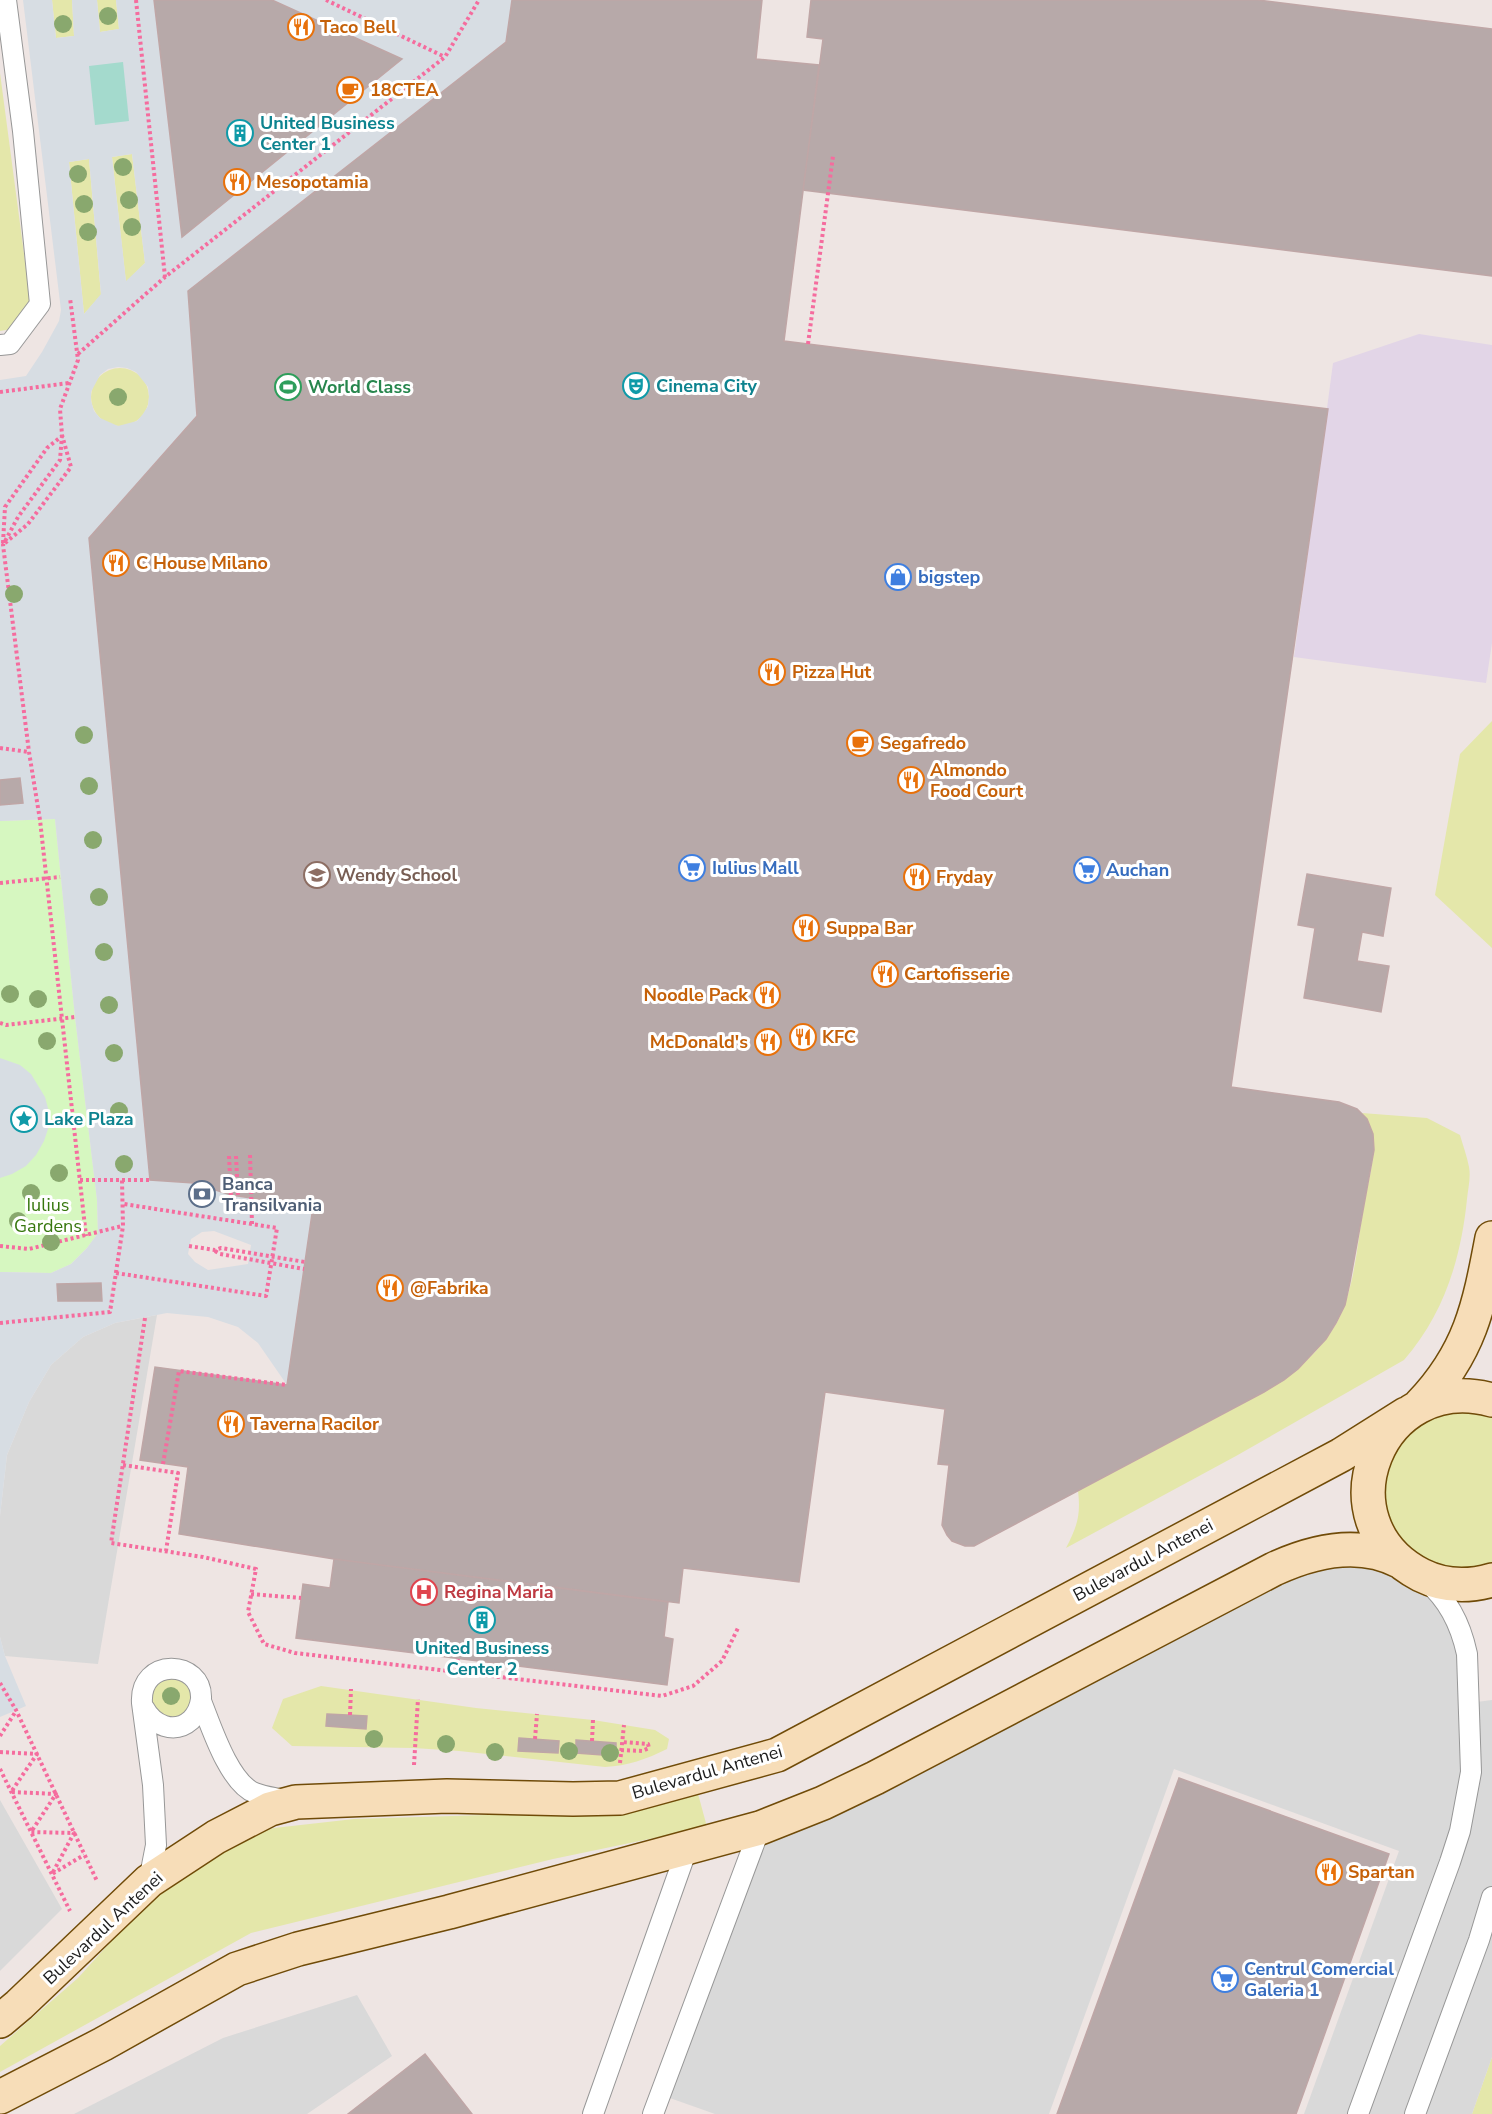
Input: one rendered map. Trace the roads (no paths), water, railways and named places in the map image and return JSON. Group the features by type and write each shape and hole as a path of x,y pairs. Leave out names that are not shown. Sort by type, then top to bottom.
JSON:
{"main road":[{"path":"1408,1567 1389,1550 1379,1536 1369,1504 1368,1487 1375,1454 1383,1439 1437,1387 1461,1350 1478,1309 1492,1238"},
{"path":"1413,1410 1447,1396 1462,1395 1492,1400"},
{"name":"Bulevardul Antenei","path":"0,2021 20,2005 149,1881 242,1822 270,1809 296,1802 447,1796 620,1798 777,1755 1341,1455 1413,1410"},
{"path":"0,2097 103,2044 237,1969 298,1949 687,1849 760,1828 824,1803 1301,1557 1330,1551 1360,1550 1388,1555 1441,1582 1469,1585 1492,1580"}],"lane":[{"path":"0,345 10,344 40,304 23,131 6,0"},
{"path":"1358,2114 1450,1863 1460,1831 1471,1772 1467,1654 1463,1639 1452,1610 1431,1586 1408,1567"},
{"path":"149,1881 156,1845 153,1785 141,1698 145,1684 157,1672 174,1668 189,1674 198,1686 201,1701 220,1748 238,1781 254,1793 296,1802"},
{"path":"144,1708 156,1724 175,1727 184,1725 192,1719 201,1701"},
{"path":"653,2114 760,1828"},
{"path":"593,2114 687,1849"},
{"path":"1415,2114 1479,1940 1492,1897"}],"place":[{"name":"Taco Bell","path":"301,27"},
{"name":"18CTEA","path":"350,90"},
{"name":"United Business Center 1","path":"240,133"},
{"name":"Mesopotamia","path":"237,182"},
{"name":"Cinema City","path":"636,386"},
{"name":"World Class","path":"288,387"},
{"name":"C House Milano","path":"116,563"},
{"name":"bigstep","path":"898,577"},
{"name":"Pizza Hut","path":"772,672"},
{"name":"Segafredo","path":"860,743"},
{"name":"Almondo Food Court","path":"911,780"},
{"name":"Iulius Mall","path":"692,868"},
{"name":"Auchan","path":"1087,870"},
{"name":"Wendy School","path":"317,875"},
{"name":"Fryday","path":"917,877"},
{"name":"Suppa Bar","path":"806,928"},
{"name":"Cartofisserie","path":"885,974"},
{"name":"Noodle Pack","path":"767,995"},
{"name":"KFC","path":"803,1037"},
{"name":"McDonald's","path":"768,1042"},
{"name":"Lake Plaza","path":"24,1119"},
{"name":"Banca Transilvania","path":"202,1194"},
{"name":"@Fabrika","path":"390,1288"},
{"name":"Taverna Racilor","path":"231,1424"},
{"name":"Regina Maria","path":"424,1592"},
{"name":"United Business Center 2","path":"482,1620"},
{"name":"Spartan","path":"1329,1872"},
{"name":"Centrul Comercial Galeria 1","path":"1225,1979"}],"park label":[{"name":"Iulius Gardens","path":"48,1215"}]}
